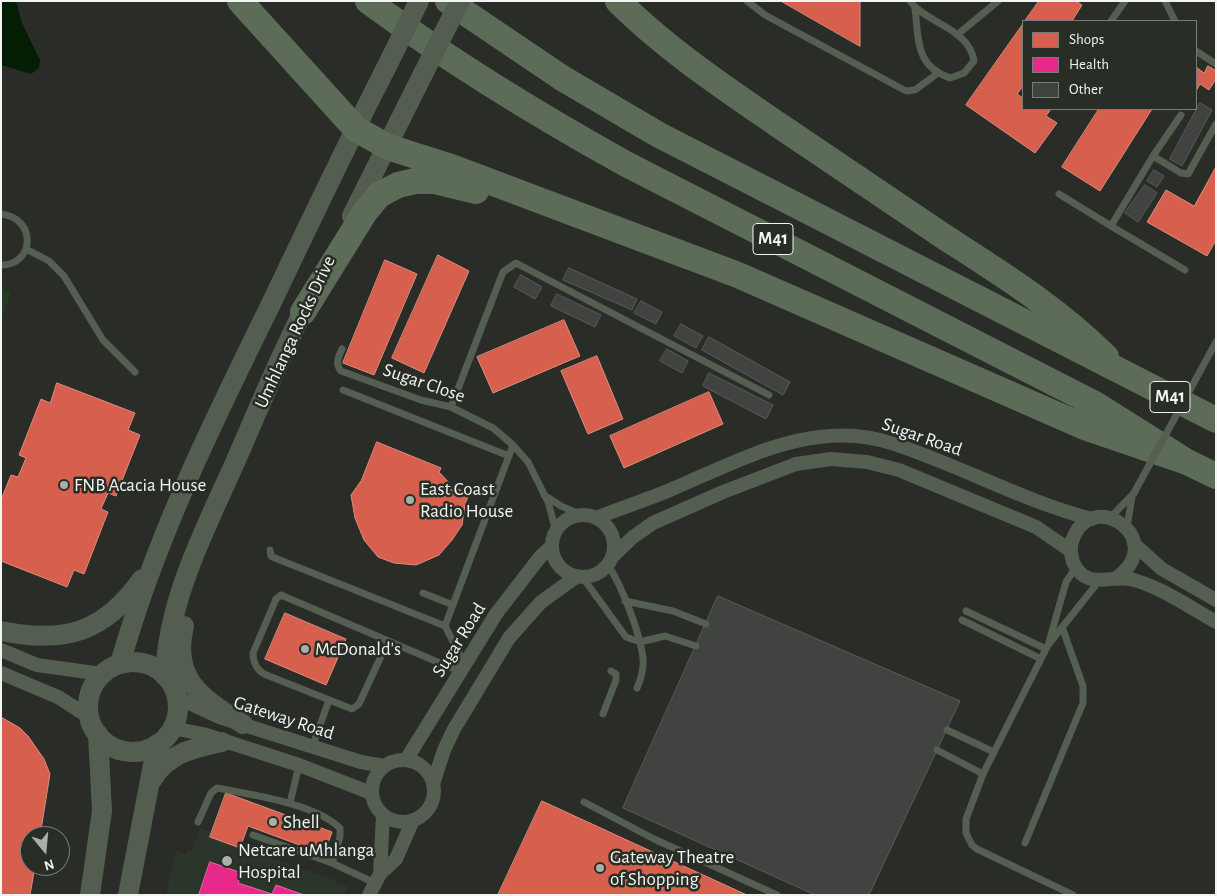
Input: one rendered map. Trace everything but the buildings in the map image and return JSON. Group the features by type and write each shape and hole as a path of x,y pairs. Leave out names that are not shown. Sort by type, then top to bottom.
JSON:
{"highway":[{"path":"240,1 356,128 388,147 451,167 738,274 1096,432 1186,462"},
{"name":"M41","path":"368,1 467,71 554,124 626,164 1095,404 1186,462 1216,476"},
{"name":"M41","path":"448,1 562,78 659,135 1124,375 1216,420"},
{"path":"618,1 664,42 737,97 891,202 1029,292 1080,331 1124,375"},
{"path":"303,312 365,212 379,196 398,185 415,181 435,182 565,211"}],"main road":[{"name":"Umhlanga Rocks Drive","path":"120,664 153,563 185,485 231,386 419,1"},
{"name":"Umhlanga Rocks Drive","path":"165,676 169,634 175,608 207,527 303,312 388,147 460,1"},
{"path":"207,527 206,545 181,640 183,670 197,692 243,724"},
{"path":"1,631 46,637 66,636 86,630 103,620 127,598 153,563"},
{"path":"90,895 102,811 94,726 89,697 102,674 120,664 131,662 144,664 165,676 172,686 176,697 177,713 172,728 157,744 144,750 127,751 113,747 94,726"},
{"path":"149,784 161,766 173,757 188,750 222,742"},
{"path":"128,895 157,744"}],"street":[{"name":"Sugar Road","path":"590,517 767,449 804,439 848,435 893,443 1057,509 1092,519"},
{"name":"Sugar Road","path":"610,561 633,537 653,523 723,492 796,464 831,459 874,463 899,470 1036,527 1071,551"},
{"path":"433,784 420,765 406,760 394,761 384,766 373,780 372,793 375,806 383,815 400,822 420,817 430,806 433,799 433,784 444,750 509,638 541,602 579,577 597,574 610,561 614,542 612,534 603,522 590,517 568,520 556,531 552,546 558,566 566,573 579,577"},
{"path":"1216,600 1162,569 1135,546 1126,527 1110,518 1092,519 1076,532 1071,551 1076,567 1086,576 1099,581 1116,578 1142,583 1216,622"},
{"name":"Sugar Road","path":"406,760 496,614 540,557 552,546"},
{"path":"1116,578 1131,564 1135,546"},
{"path":"1,650 37,665 102,674"},
{"path":"1,673 58,697 94,726"},
{"name":"Gateway Road","path":"176,697 195,708 243,724 361,762 384,766"},
{"path":"172,728 203,734 222,742 299,765 372,793"},
{"path":"375,884 383,815"},
{"path":"375,884 396,859 413,820"}],"lane":[{"path":"747,1 766,15 906,91 915,90 938,73"},
{"path":"910,1 915,9 920,50 930,68 950,78 964,73 974,60 971,51 957,35 915,9"},
{"path":"957,35 998,1"},
{"path":"1112,20 1125,1"},
{"path":"1165,1 1174,20"},
{"path":"1197,52 1216,64"},
{"path":"1111,226 1181,115"},
{"path":"1154,156 1181,173 1188,174 1216,124"},
{"path":"1059,194 1185,270"},
{"path":"1,214 10,215 23,225 27,233 26,249 14,262 1,265"},
{"path":"26,249 48,261 64,276 103,340 135,372"},
{"path":"451,407 503,272 516,263 769,394"},
{"path":"1126,527 1133,495 1216,342"},
{"name":"Sugar Close","path":"342,349 338,358 338,365 342,371 420,400 451,407 493,428 513,445 528,462 552,512 556,531"},
{"path":"343,390 509,456"},
{"path":"444,626 513,445"},
{"name":"Sugar Close","path":"544,494 568,510 590,517"},
{"path":"1110,518 1133,495"},
{"path":"270,550 271,556 275,558 444,626 463,668"},
{"path":"610,561 640,642 643,666 637,688"},
{"path":"1073,895 972,845 966,833 966,818 994,752 1047,647 1066,582 1076,567"},
{"path":"579,577 621,632 640,642 665,636 696,646"},
{"path":"1047,647 1099,581"},
{"path":"423,593 453,605"},
{"path":"388,641 359,704 349,708 264,674 256,668 253,653 276,599 285,596 388,641 463,668"},
{"path":"625,601 673,611 706,624"},
{"path":"966,611 1047,647"},
{"path":"962,620 1041,659"},
{"path":"1025,843 1083,703 1083,686 1062,627"},
{"path":"603,714 616,680 616,674 611,671"},
{"path":"312,745 329,700"},
{"path":"947,730 994,752"},
{"path":"937,750 984,774"},
{"path":"290,803 299,765"},
{"path":"198,822 210,792 217,788 290,803 329,820 340,828 340,837 332,863"},
{"path":"584,802 654,839 777,895"},
{"path":"253,835 332,863 375,884"}],"shaded area":[{"path":"1,1 16,1 22,23 40,60 39,68 31,74 1,65"},
{"path":"1,287 11,293 1,322"},
{"name":"Netcare uMhlanga Hospital","path":"200,828 212,832 211,837 335,880 335,883 349,887 345,895 166,895 176,850 186,854 187,850 192,851"}],"place":[{"name":"FNB Acacia House","path":"64,485"},
{"name":"East Coast Radio House","path":"410,500"},
{"name":"McDonald's","path":"305,649"},
{"name":"Shell","path":"273,822"},
{"name":"Netcare uMhlanga Hospital","path":"227,861"},
{"name":"Gateway Theatre of Shopping","path":"600,868"}]}
